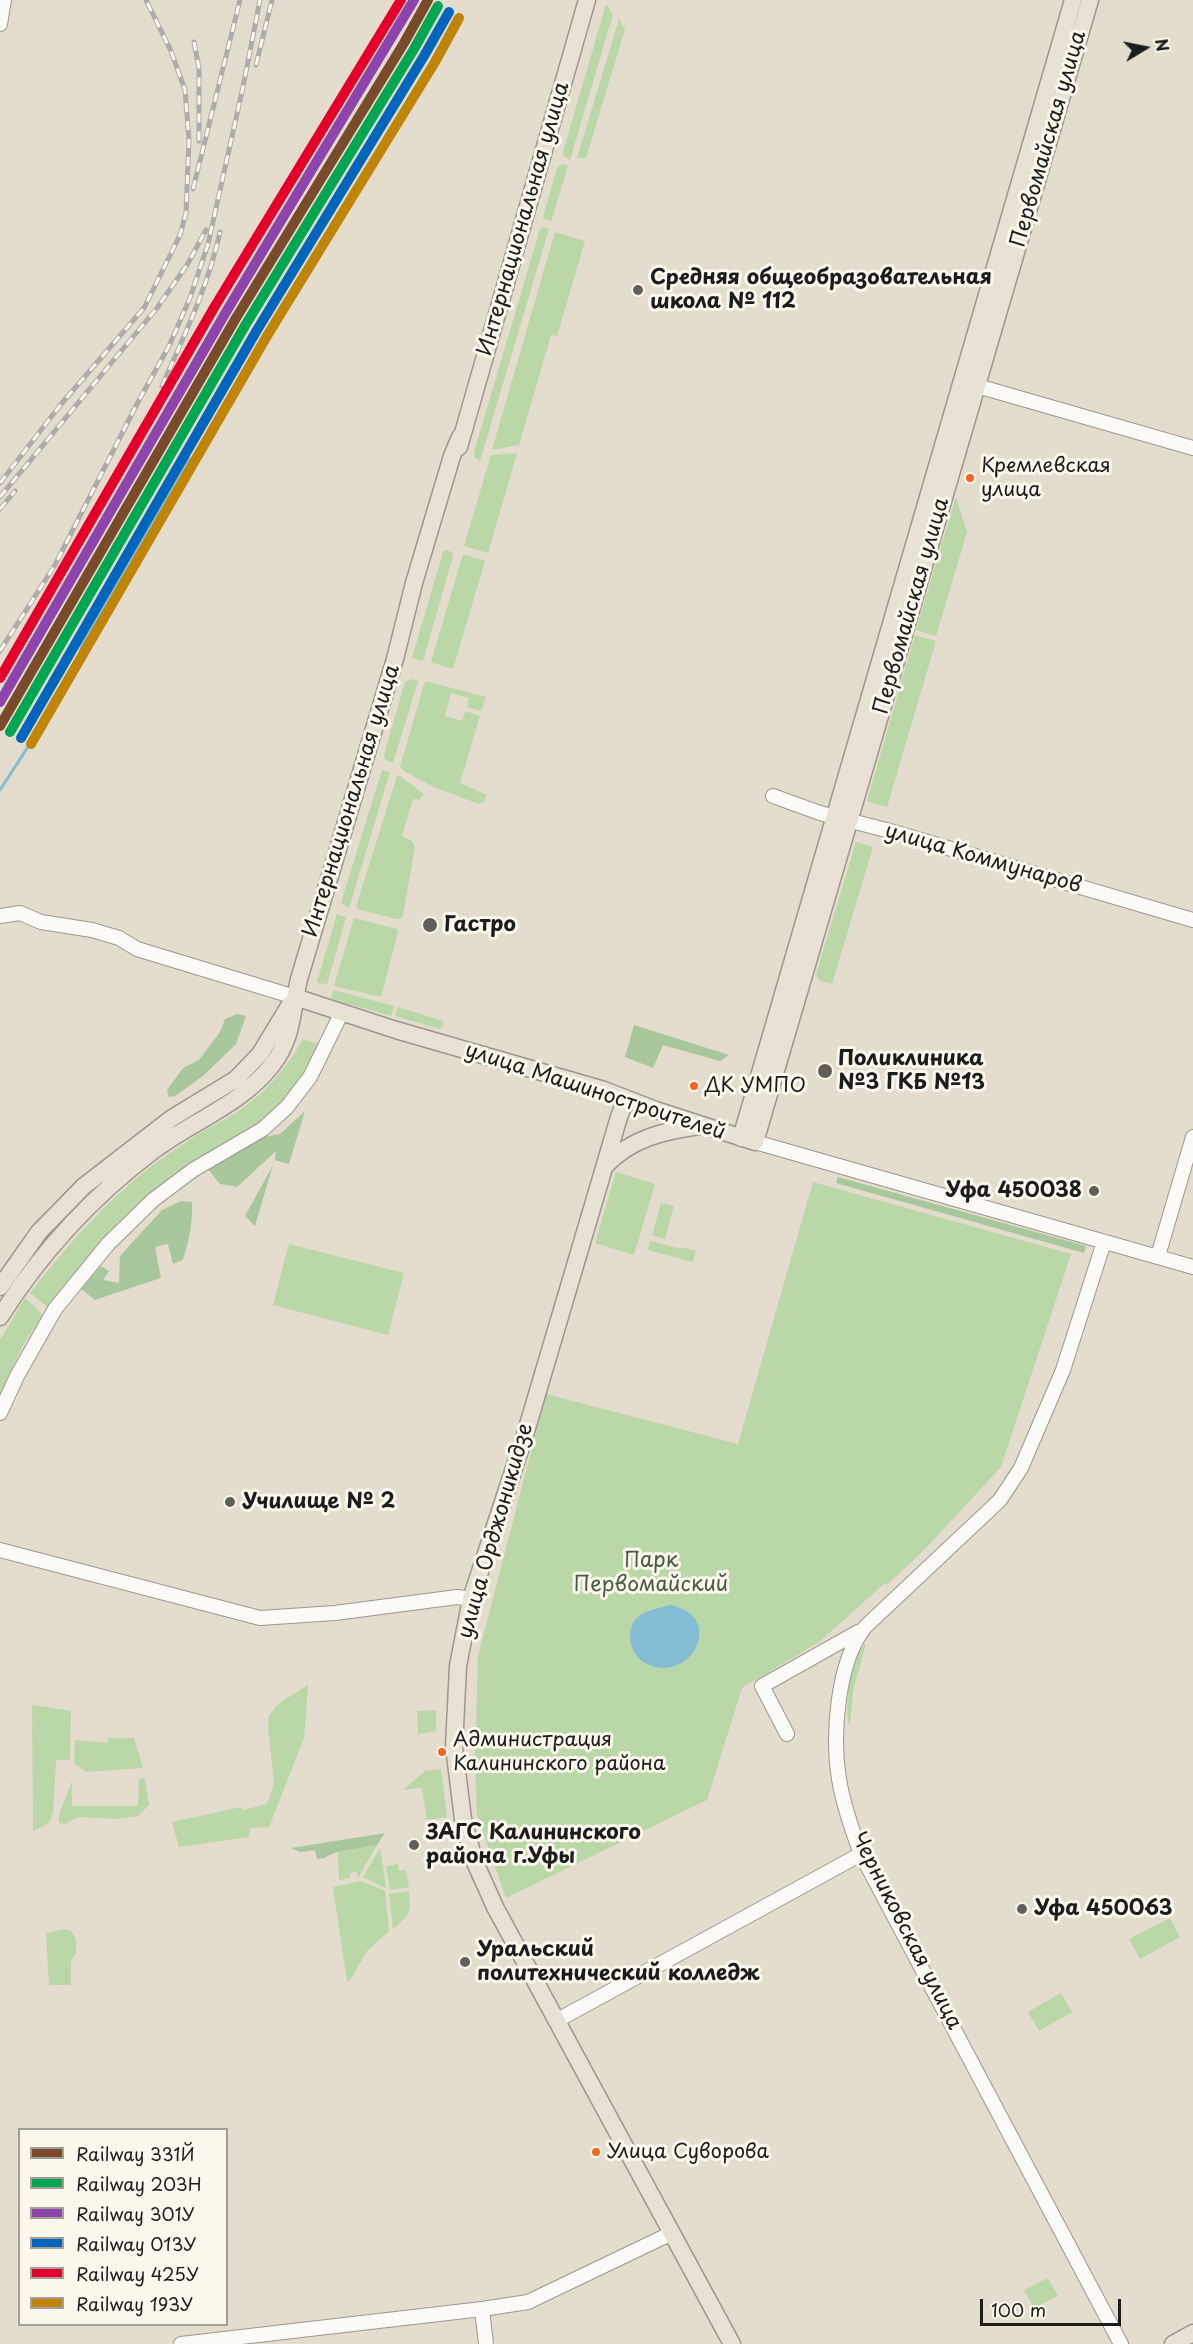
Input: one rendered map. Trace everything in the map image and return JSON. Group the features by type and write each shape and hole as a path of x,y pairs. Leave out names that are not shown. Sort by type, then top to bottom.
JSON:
{"main road":[{"name":"Интернациональная улица","path":"0,1317 18,1287 52,1244 96,1200 155,1150 247,1091 273,1064 290,1033 295,997 587,0"},
{"name":"Первомайская улица","path":"748,1140 969,384 1074,0"},
{"name":"Первомайская улица","path":"969,384 1090,0"},
{"name":"Интернациональная улица","path":"0,1287 39,1232 84,1186 144,1138 236,1079 260,1054 295,997"},
{"name":"улица Машиностроителей","path":"295,997 341,1014 604,1090 702,1126 748,1140"},
{"name":"улица Орджоникидзе","path":"626,1099 525,1435 471,1599 458,1666 454,1747 464,1819 474,1860 495,1906 732,2344"},
{"path":"606,1165 618,1152 646,1137 670,1130 702,1126"},
{"path":"1173,2344 1193,2333"}],"street":[{"path":"0,24 4,0"},
{"path":"969,384 1193,448"},
{"name":"улица Коммунаров","path":"773,796 842,819 1193,920"},
{"name":"улица Машиностроителей","path":"0,916 21,913 41,922 92,930 119,938 137,949 295,997"},
{"path":"0,1413 17,1376 51,1316 108,1244 153,1200 193,1170 263,1129 287,1107 310,1077 341,1014"},
{"path":"1158,1256 1193,1137"},
{"name":"улица Машиностроителей","path":"748,1140 1193,1267"},
{"name":"Черниковская улица","path":"1104,1242 1063,1370 1021,1468 1000,1500 855,1639 845,1666 840,1692 836,1747 839,1779 861,1854 1121,2344"},
{"path":"0,1550 261,1618 335,1613 457,1598 471,1599"},
{"path":"787,1734 762,1686 865,1627"},
{"path":"556,2020 861,1854"},
{"path":"181,2344 528,2302 672,2233"},
{"path":"482,2309 486,2344"}],"green space":[{"path":"606,4 613,14 570,160 564,156 563,152"},
{"path":"619,19 625,29 586,158 577,158"},
{"path":"562,164 568,166 551,222 543,218 557,168"},
{"path":"543,227 549,229 480,461 474,457 474,452 540,229"},
{"path":"555,232 585,241 557,336 551,335 519,445 492,450"},
{"path":"517,453 488,553 464,546 491,455"},
{"path":"956,497 967,532 936,636 916,630"},
{"path":"445,550 452,552 453,556 423,661 412,658"},
{"path":"463,554 485,561 453,669 431,662"},
{"path":"915,635 936,641 887,807 867,801"},
{"path":"411,679 418,681 393,763 385,759 384,755 405,682"},
{"path":"425,681 486,697 481,711 467,707 469,698 451,693 445,716 462,721 465,711 480,716 460,783 487,795 484,802 479,804 434,787 400,767"},
{"path":"382,770 390,772 349,908 341,903"},
{"path":"397,776 424,794 419,800 413,799 402,836 412,841 415,847 401,919 360,910 356,907"},
{"path":"856,842 873,847 832,984 819,980 816,974"},
{"path":"337,914 346,917 327,985 317,982"},
{"path":"354,918 397,929 381,997 334,986"},
{"path":"333,990 394,1006 391,1016 331,999"},
{"path":"398,1007 443,1021 444,1025 440,1029 395,1016"},
{"path":"237,1014 246,1016 236,1044 203,1076 175,1096 169,1097 167,1090 183,1068 199,1060 220,1032 225,1019"},
{"path":"634,1025 729,1055 720,1061 663,1045 653,1068 625,1057"},
{"path":"303,1039 322,1045 287,1101 248,1133 201,1161 50,1309 30,1293 73,1241 119,1193 160,1160 252,1101 277,1077"},
{"path":"305,1111 289,1164 275,1160 276,1151 237,1187 220,1184 208,1169 229,1153 238,1153 258,1138 280,1134"},
{"path":"273,1165 255,1226 245,1216"},
{"path":"616,1172 655,1184 634,1255 595,1243"},
{"path":"838,1177 1086,1246 1084,1253 836,1183"},
{"name":"Парк Первомайский","path":"813,1182 1071,1254 1001,1467 928,1546 887,1585 885,1583 819,1642 742,1688 707,1800 506,1898 477,1815 475,1762 478,1656 546,1394 738,1444"},
{"path":"181,1201 192,1202 190,1231 183,1260 173,1264 168,1244 155,1247 161,1278 95,1300 81,1289 101,1266 109,1271 103,1280 119,1283 120,1256 162,1210"},
{"path":"661,1203 674,1206 665,1239 652,1235"},
{"path":"650,1241 696,1251 693,1262 648,1250"},
{"path":"289,1244 404,1273 388,1335 273,1305"},
{"path":"25,1298 43,1315 23,1345 0,1393 0,1340"},
{"path":"866,1644 853,1691 850,1726 847,1708 852,1669 861,1649"},
{"path":"308,1685 304,1738 269,1827 250,1828 249,1837 179,1847 172,1822 241,1807 243,1810 267,1804 274,1784 268,1727 269,1716 278,1704"},
{"path":"32,1705 71,1711 70,1760 56,1760 53,1813 48,1824 33,1831"},
{"path":"436,1710 436,1731 418,1734 417,1711"},
{"path":"109,1738 134,1738 143,1768 86,1772 74,1763 75,1740 107,1743"},
{"path":"441,1769 447,1817 427,1820 422,1788 403,1790 425,1771"},
{"path":"145,1778 149,1805 138,1816 114,1819 78,1817 65,1824 59,1823 59,1815 72,1781 72,1806 138,1806 139,1779"},
{"path":"385,1833 377,1845 334,1853 324,1858 317,1859 315,1850 300,1852 291,1848"},
{"path":"377,1845 358,1878 357,1872 350,1873 350,1878 339,1880 338,1853"},
{"path":"380,1848 386,1888 363,1877"},
{"path":"398,1864 399,1871 406,1870 409,1887 390,1890 386,1866"},
{"path":"361,1881 385,1891 389,1931 367,1951 350,1980 347,1981 333,1887"},
{"path":"409,1891 408,1913 393,1929 389,1894"},
{"path":"1170,1918 1180,1937 1140,1959 1129,1939"},
{"path":"65,1929 71,1931 76,1940 76,1953 71,1961 71,1985 49,1985 46,1933"},
{"path":"1061,1993 1072,2012 1039,2031 1028,2012"},
{"path":"1048,2278 1058,2296 1034,2308 1024,2290"}],"water":[{"path":"670,1605 687,1612 697,1622 699,1635 696,1647 688,1658 676,1666 661,1668 645,1663 635,1654 630,1641 631,1627 642,1614"}],"waterway":[{"path":"0,790 76,665 84,640 189,458"}],"railway":[{"path":"0,483 62,403 144,308 180,235 186,213 189,140 185,90 171,51 146,0"},
{"path":"193,189 240,0"},
{"path":"0,651 55,565 169,346 190,298 208,244 260,0"},
{"path":"256,65 272,0"},
{"path":"194,42 199,68 199,141"},
{"path":"0,497 157,308 187,265 206,230"},
{"path":"162,386 202,292 220,232"},
{"path":"0,509 15,491"},
{"path":"0,702 51,612"}],"rail line":[{"name":"425У","path":"0,678 215,306 401,0"},
{"name":"301У","path":"0,702 226,312 414,0"},
{"name":"331Й","path":"0,726 236,318 428,0"},
{"name":"203Н","path":"10,732 246,324 438,6"},
{"name":"013У","path":"21,738 257,330 449,12"},
{"name":"193У","path":"31,744 267,336 435,62 459,18"}],"place":[{"name":"Средняя общеобразовательная школа № 112","path":"638,290"},
{"name":"Кремлевская улица","path":"970,478"},
{"name":"Гастро","path":"430,925"},
{"name":"Поликлиника №3 ГКБ №13","path":"825,1071"},
{"name":"ДК УМПО","path":"694,1086"},
{"name":"Уфа 450038","path":"1094,1191"},
{"name":"Училище № 2","path":"230,1502"},
{"name":"Администрация Калининского района","path":"442,1752"},
{"name":"ЗАГС Калининского района г.Уфы","path":"414,1845"},
{"name":"Уфа 450063","path":"1022,1909"},
{"name":"Уральский политехнический колледж","path":"465,1962"},
{"name":"Улица Суворова","path":"596,2152"}]}
